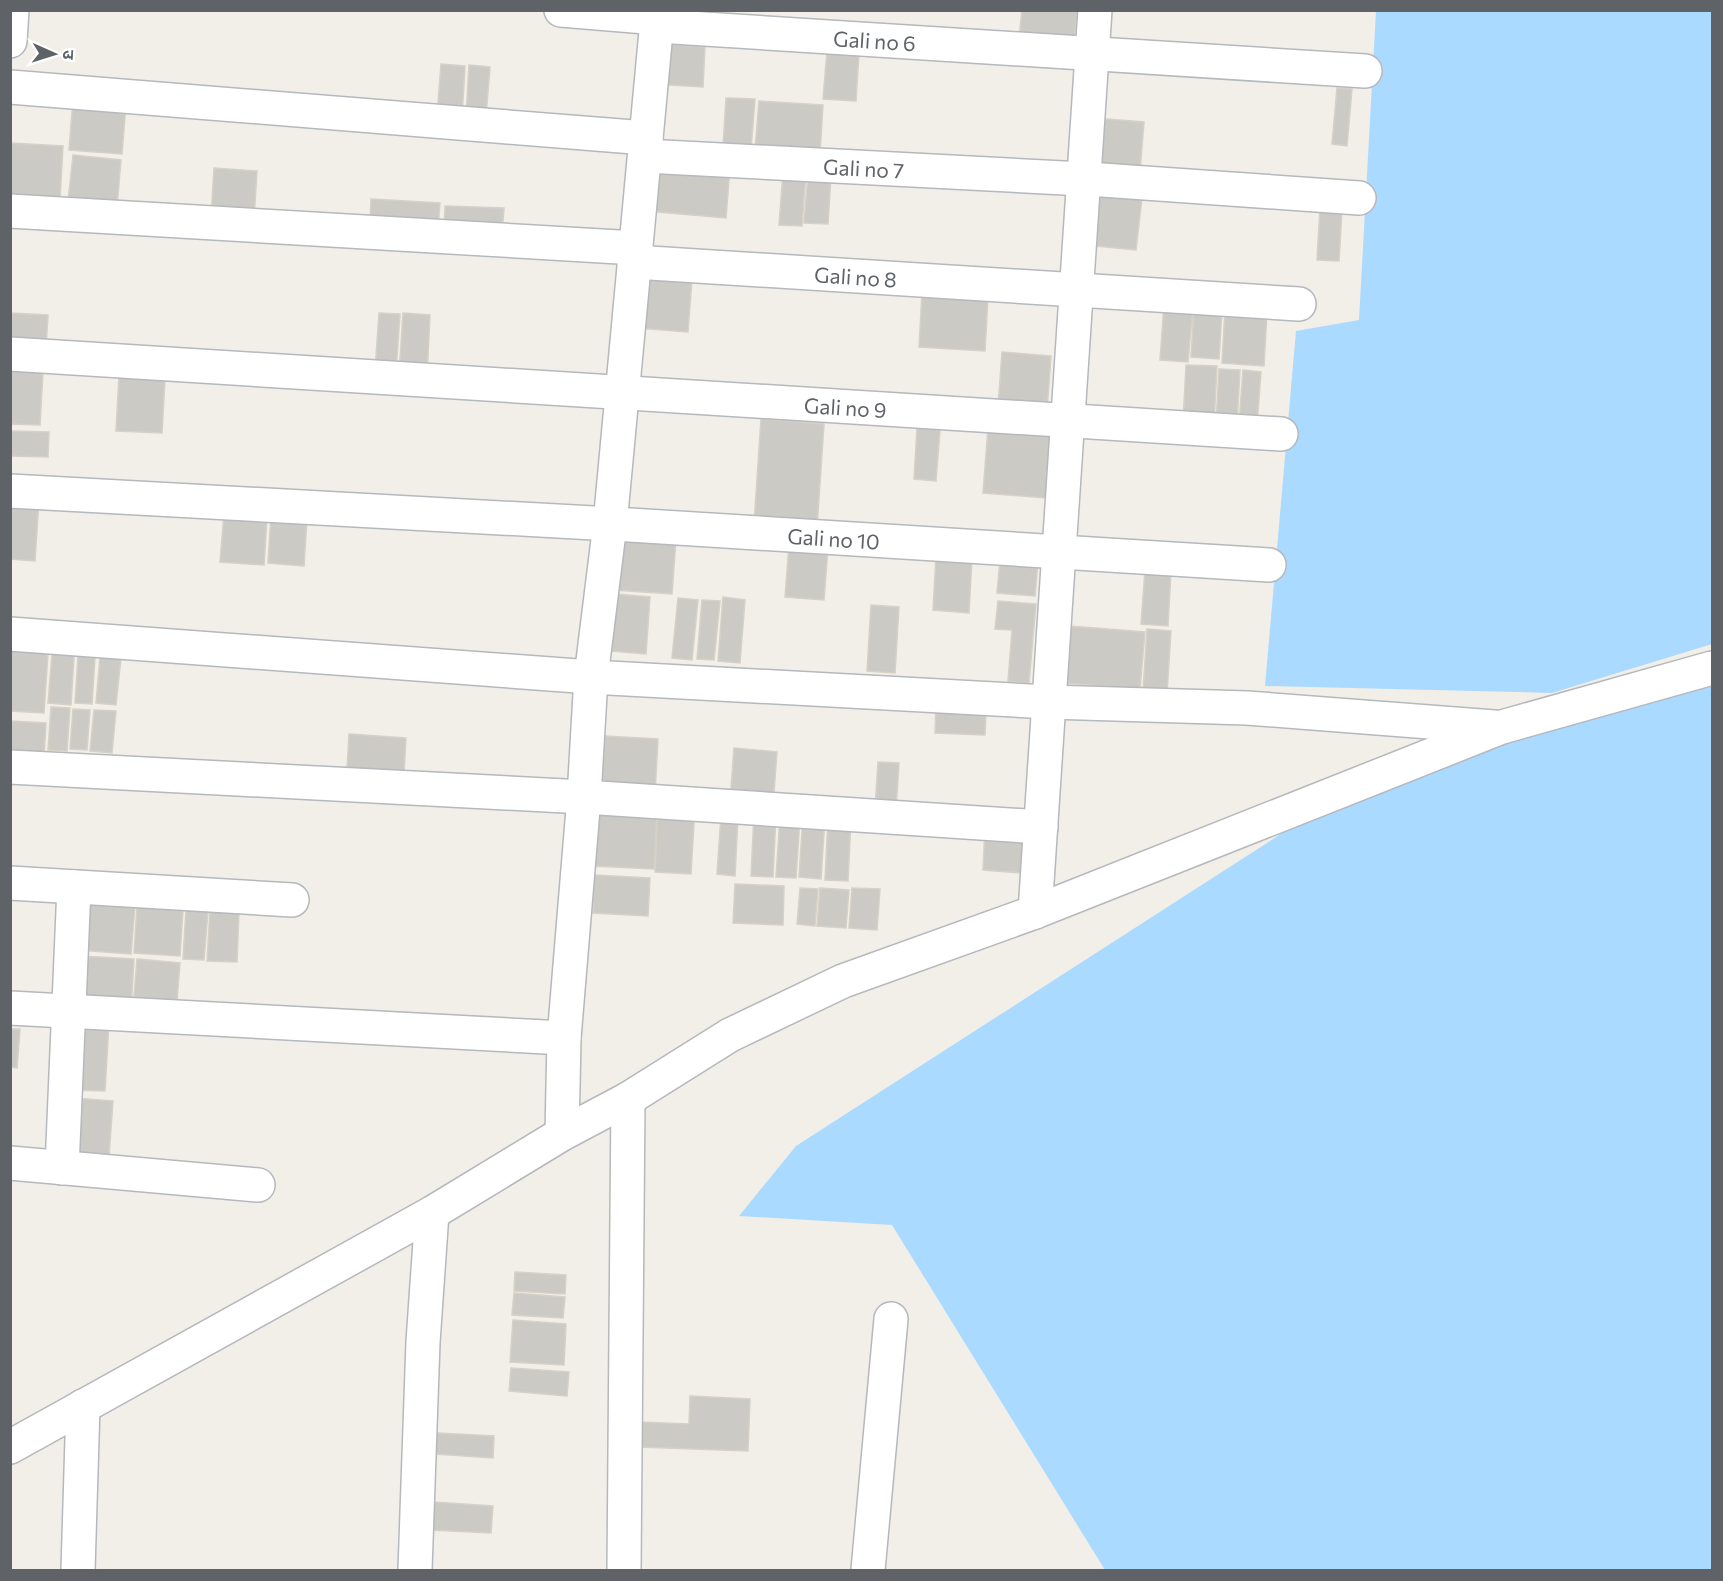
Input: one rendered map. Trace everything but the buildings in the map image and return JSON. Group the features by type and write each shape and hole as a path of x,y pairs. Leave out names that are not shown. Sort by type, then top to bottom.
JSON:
{"street":[{"path":"10,41 12,10"},
{"name":"Gali no 6","path":"561,10 1092,54 1365,71"},
{"path":"1035,912 1095,10"},
{"path":"562,1134 564,1038 584,797 591,677 610,524 658,18"},
{"name":"Gali no 7","path":"10,87 645,147 1359,198"},
{"name":"Gali no 8","path":"10,211 635,255 1076,290 1299,304"},
{"name":"Gali no 9","path":"10,354 1281,434"},
{"name":"Gali no 10","path":"10,491 610,524 1269,565"},
{"path":"10,634 591,677 1049,702 1247,708 1502,728"},
{"path":"10,1447 432,1213 562,1134 628,1099 730,1035 843,981 1035,912 1502,728 1713,668"},
{"path":"10,767 584,797 1041,827"},
{"path":"10,883 291,900"},
{"path":"62,1168 74,887"},
{"path":"10,1008 564,1038"},
{"path":"624,1570 628,1099"},
{"path":"10,1163 258,1185"},
{"path":"415,1570 423,1342 432,1213"},
{"path":"868,1570 891,1319"},
{"path":"78,1570 83,1406"}],"water":[{"path":"1376,11 1712,11 1712,644 1552,693 1265,686 1296,331 1359,320"},
{"path":"1712,659 1712,1570 1105,1570 892,1225 739,1216 796,1146 1357,785"}]}
